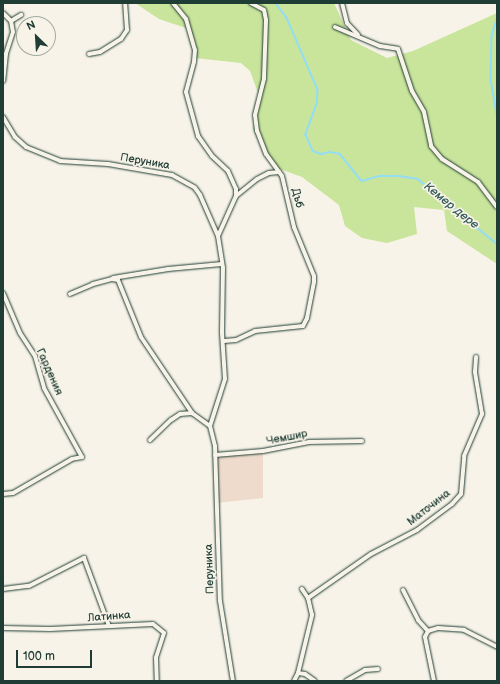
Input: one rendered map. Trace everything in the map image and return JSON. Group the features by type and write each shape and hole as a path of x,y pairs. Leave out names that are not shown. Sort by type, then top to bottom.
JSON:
{"street":[{"path":"89,54 100,52 121,39 127,30 125,3"},
{"path":"173,3 186,19 195,50 194,62 186,92 198,136 212,156 228,171 236,189 236,196 218,236"},
{"name":"Дъб","path":"224,341 236,340 255,331 299,327 307,318 314,276 297,236 285,183 266,154 255,123 255,115 264,78 266,20 264,10 251,3"},
{"path":"342,3 347,23 360,37"},
{"path":"3,13 11,21 13,32 6,54 3,81"},
{"path":"11,21 21,15"},
{"path":"335,27 380,46 398,49 412,91 424,112 431,146 442,160 478,182 497,206"},
{"name":"Перуника","path":"3,117 14,137 26,147 60,161 108,164 172,175 195,188 218,236 222,264 225,379 210,426 215,455 220,601 233,681"},
{"path":"236,196 257,179 269,173 279,172"},
{"path":"70,294 88,285 112,279 168,269 222,264"},
{"path":"112,279 121,284 141,337 192,413 210,426"},
{"name":"Гардения","path":"3,292 20,333 34,356 44,388 82,457 72,459 13,493 3,494"},
{"name":"Маточина","path":"308,598 371,554 417,530 452,504 461,494 464,456 482,414 475,372 476,357"},
{"path":"150,440 171,420 180,414 192,413"},
{"name":"Чемшир","path":"215,455 263,452 309,442 362,441"},
{"path":"3,589 29,586 84,558 108,626"},
{"path":"294,681 298,673 311,624 308,598 302,589"},
{"path":"403,590 418,620 428,632"},
{"name":"Латинка","path":"3,628 50,629 148,623 161,629 164,634 156,658 157,681"},
{"path":"434,681 425,637 428,632 438,628 464,630 497,647"},
{"path":"346,681 365,670 378,669"},
{"path":"298,673 305,674 315,681"}],"shaded area":[{"path":"263,451 263,498 216,503 215,455"}],"green space":[{"path":"135,3 334,3 351,40 387,58 413,51 497,13 497,264 447,231 444,210 414,207 417,234 387,243 362,238 345,226 339,205 302,177 277,168 265,155 253,129 260,98 250,71 241,63 195,58 186,28 159,19"}],"waterway":[{"name":"Кемер дере","path":"276,3 287,18 318,90 317,104 306,135 313,151 321,154 330,152 340,154 362,181 380,176 399,176 418,179 497,244"},
{"path":"497,20 492,35 491,80 497,113"}]}
